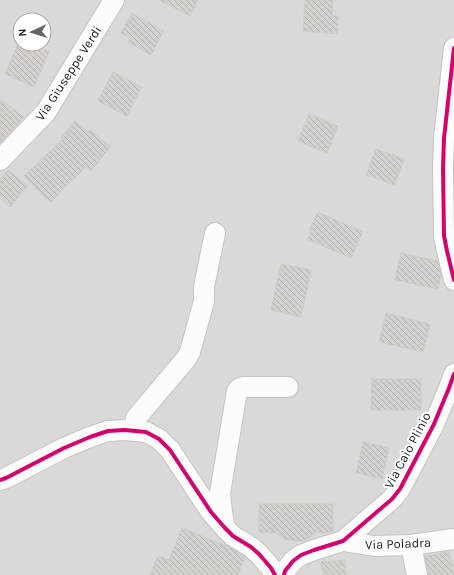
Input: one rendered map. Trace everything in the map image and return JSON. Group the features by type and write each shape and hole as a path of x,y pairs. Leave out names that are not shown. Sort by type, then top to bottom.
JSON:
{"street":[{"name":"Via Giuseppe Verdi","path":"0,160 46,112 114,0"},
{"path":"454,48 452,83 444,138 443,168 449,215 444,236 454,280"},
{"path":"134,430 136,418 190,352 204,301 204,287 216,232"},
{"name":"Via Caio Plinio","path":"284,575 285,571 293,561 301,555 343,541 392,499 400,489 434,424 454,374"},
{"path":"225,528 220,492 237,391 244,387 288,387"},
{"path":"0,480 64,448 108,431 134,430 146,432 159,439 170,450 211,512 233,536 251,547 259,554 275,575"},
{"name":"Via Poladra","path":"343,541 374,546 411,545 454,539"},
{"path":"411,545 417,575"}],"shaded area":[{"path":"0,0 454,0 454,575 0,575"}],"building":[{"path":"159,0 198,0 190,16"},
{"path":"305,0 333,0 332,16 338,16 337,34 303,31"},
{"path":"132,13 164,31 151,55 128,42 130,38 121,33"},
{"path":"15,52 49,52 34,87 5,74"},
{"path":"113,72 142,87 127,116 98,101"},
{"path":"0,99 24,117 0,143"},
{"path":"309,114 338,126 327,153 298,141"},
{"path":"75,121 88,132 90,130 111,147 91,171 86,167 50,203 24,176 63,139 61,138"},
{"path":"376,149 404,159 395,185 366,175"},
{"path":"8,170 28,186 10,207 0,198 0,179"},
{"path":"318,212 363,232 351,258 307,239 311,231 309,230"},
{"path":"401,253 438,261 441,275 438,289 395,280"},
{"path":"281,264 311,270 301,317 271,310"},
{"path":"386,313 430,324 423,352 379,342"},
{"path":"372,379 421,379 421,410 371,410"},
{"path":"363,442 389,448 382,479 356,473"},
{"path":"259,504 333,504 333,532 319,533 318,531 304,541 287,540 276,533 259,532"},
{"path":"182,528 229,547 244,556 245,557 238,575 150,575 158,556 169,560"},
{"path":"449,551 454,575 428,575 425,557"},
{"path":"345,560 346,575 323,575 321,562"}],"cycle path":[{"path":"454,48 444,138 443,168 444,236 454,280"},
{"path":"284,575 285,571 293,561 301,555 343,541 392,499 400,489 434,424 454,374"},
{"path":"0,480 64,448 108,431 125,430 146,432 159,439 170,450 211,512 233,536 251,547 259,554 275,575"}]}
